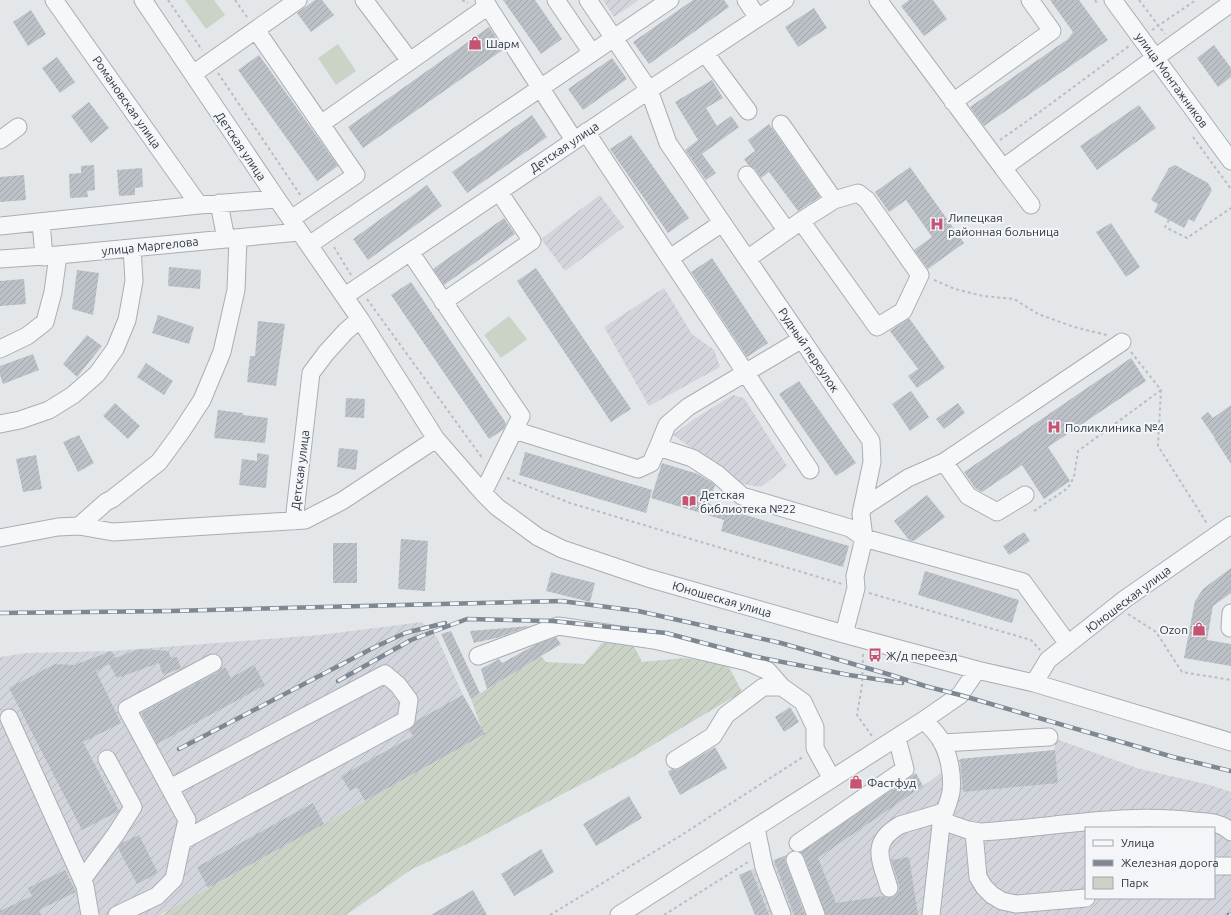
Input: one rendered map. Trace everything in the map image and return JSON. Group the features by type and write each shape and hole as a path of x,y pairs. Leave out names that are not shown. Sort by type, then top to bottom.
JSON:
{"street":[{"name":"Романовская улица","path":"54,0 199,205"},
{"path":"143,0 193,74 298,0"},
{"path":"364,0 410,61"},
{"path":"556,0 592,53"},
{"name":"Рудный переулок","path":"588,0 649,90 668,143 871,441 872,462 861,514 864,538 855,576 856,588 844,634"},
{"path":"256,30 356,175 309,207 300,232 325,233 670,0"},
{"path":"746,0 758,18"},
{"name":"Детская улица","path":"352,292 580,136 785,0"},
{"path":"878,0 1031,205"},
{"path":"953,102 1052,31 1030,0"},
{"name":"улица Монтажников","path":"1113,0 1231,161"},
{"path":"321,124 410,61 486,3 540,88 580,136 670,258 810,470"},
{"path":"1004,168 1231,3"},
{"path":"705,53 748,111"},
{"name":"Детская улица","path":"193,74 300,232 352,292 360,319 436,439 483,493"},
{"path":"781,124 834,200"},
{"path":"0,140 18,127"},
{"path":"747,175 787,230"},
{"path":"443,302 532,242 499,192"},
{"path":"747,259 787,230 801,221 834,200 858,193 867,200 920,275 903,311 877,327 801,221"},
{"path":"0,226 219,203 277,199"},
{"path":"80,526 106,502 112,499 159,462 202,400 224,347 236,290 232,238 219,203"},
{"path":"0,349 27,336 45,322 53,292 51,256 41,222"},
{"path":"670,258 722,223"},
{"name":"улица Маргелова","path":"0,259 51,256 300,232"},
{"path":"0,424 20,420 49,410 74,395 97,374 115,349 126,320 134,281 132,248"},
{"path":"410,252 521,416 483,493"},
{"name":"Детская улица","path":"294,521 311,373 326,353 346,331 360,319"},
{"path":"514,430 638,469 651,463 667,426 688,407 802,339"},
{"path":"862,508 908,478 944,462 1122,342"},
{"path":"0,538 58,527 80,526 113,532 305,520 342,501 436,439"},
{"path":"658,447 692,458 717,474 742,496 850,528 864,538 1023,582 1068,644"},
{"path":"944,462 968,496 997,512 1024,495"},
{"name":"Юношеская улица","path":"483,493 497,507 538,537 562,549 648,578 864,640 977,670 1034,683 1231,742"},
{"name":"Юношеская улица","path":"1034,683 1048,660 1116,606 1231,525"},
{"path":"1231,613 1231,628"},
{"path":"478,656 558,626 654,640 748,662 768,671 782,687 803,702 815,727 815,748 832,779"},
{"path":"117,915 157,896 174,879 187,820 127,709 213,663"},
{"path":"619,915 924,720 960,695 977,670"},
{"path":"170,788 385,674 398,685 409,700 406,720 182,841"},
{"path":"675,760 713,736 726,714 763,688 782,687"},
{"path":"8,718 85,886 90,915"},
{"path":"924,720 939,737 942,743 948,761 952,784 949,800 943,816 931,915"},
{"path":"942,743 1049,737"},
{"path":"798,843 905,769 897,738"},
{"path":"82,880 116,834 133,807 107,759"},
{"path":"889,888 880,854 880,848 884,837 900,825 943,816 974,832 1130,818 1178,819 1217,824 1225,827 1231,832"},
{"path":"756,828 764,867 782,915"},
{"path":"974,832 978,877 984,887 992,895 1002,901 1016,904 1085,898"},
{"path":"795,860 816,915"},
{"path":"1215,866 1231,866"}],"path":[{"path":"168,0 309,207"},
{"path":"235,0 256,30"},
{"path":"1139,0 1173,44"},
{"path":"988,148 1196,0"},
{"path":"1169,220 1165,227 1187,238 1231,208"},
{"path":"325,233 352,292 493,473 570,503 1031,640 1048,660"},
{"path":"920,275 955,289 983,296 1014,299 1038,314 1074,327 1108,335 1122,342 1161,390 1158,446 1215,536"},
{"path":"1034,511 1068,488 1074,478 1078,451 1161,390"},
{"path":"1116,606 1156,632 1182,672 1231,680"},
{"path":"864,640 862,685 857,715 872,736 866,740"},
{"path":"550,915 687,832 815,748"},
{"path":"664,915 761,853"}],"shaded area":[{"path":"603,0 639,0 614,17"},
{"path":"600,195 624,227 565,271 541,239"},
{"path":"664,288 692,334 714,350 720,367 649,406 604,327"},
{"path":"733,395 744,398 787,466 761,487 743,484 716,462 673,435 694,419"},
{"path":"422,622 437,637 463,695 485,734 160,915 0,915 0,657 27,653 112,651 320,635"},
{"path":"1056,739 1140,769 1210,785 1231,792 1231,915 755,915 739,875 808,847 923,786 960,759 1054,750"}],"green space":[{"path":"185,0 214,0 225,15 206,29"},
{"path":"338,44 356,71 336,85 318,58"},
{"path":"509,316 527,339 501,358 484,335"},
{"path":"632,642 642,662 685,658 728,665 742,692 626,761 467,844 412,869 346,915 163,915 169,910 484,735 471,699 541,656 546,662 584,664 602,643"}],"building":[{"path":"315,0 322,0 334,15 311,32 297,13"},
{"path":"503,0 535,0 562,39 541,54"},
{"path":"693,0 724,0 729,7 649,64 633,42"},
{"path":"909,0 933,0 947,19 924,36 901,6"},
{"path":"1050,0 1079,0 1108,40 984,126 970,107 1068,39 1073,32"},
{"path":"814,8 827,28 798,47 785,27"},
{"path":"31,10 46,34 28,46 13,22"},
{"path":"489,27 504,49 363,148 348,127"},
{"path":"1214,45 1231,68 1231,77 1218,87 1197,58"},
{"path":"259,55 338,166 317,181 238,70"},
{"path":"57,57 75,82 60,93 42,68"},
{"path":"612,58 627,79 583,110 568,89"},
{"path":"712,80 723,98 706,108 717,126 731,116 739,127 702,154 716,173 706,180 685,150 698,140 675,102"},
{"path":"89,102 109,128 91,143 71,116"},
{"path":"1139,105 1156,128 1097,170 1080,146"},
{"path":"532,115 547,137 467,193 452,172"},
{"path":"769,124 820,197 798,211 769,172 761,178 755,169 749,166 744,159 755,151 748,140"},
{"path":"631,135 689,218 668,233 610,149"},
{"path":"94,165 95,190 87,191 88,197 70,198 69,174 81,173 81,166"},
{"path":"1175,165 1208,183 1212,190 1194,222 1189,219 1184,228 1154,212 1158,204 1151,200 1169,168"},
{"name":"Липецкая районная больница","path":"910,167 964,243 928,269 914,250 932,237 906,200 889,212 875,192"},
{"path":"142,168 143,187 135,188 135,195 119,196 117,170"},
{"path":"24,175 26,200 0,202 0,177"},
{"path":"427,185 442,206 368,260 353,239"},
{"path":"504,218 515,234 444,285 433,269"},
{"path":"1111,223 1140,267 1126,277 1096,232"},
{"path":"712,258 768,343 747,357 691,272"},
{"path":"169,267 201,270 200,289 168,286"},
{"path":"536,268 631,409 611,422 517,281"},
{"path":"77,270 99,273 93,315 72,309"},
{"path":"24,279 26,304 0,306 0,281"},
{"path":"411,282 506,423 504,429 489,439 391,295"},
{"path":"158,315 194,327 189,344 152,333"},
{"path":"909,318 945,368 917,388 908,376 918,369 890,331"},
{"path":"258,321 285,324 276,386 247,382 250,356 255,356"},
{"path":"87,335 102,346 77,377 63,364"},
{"path":"33,354 39,370 3,384 0,375 0,366"},
{"name":"Поликлиника №4","path":"1131,358 1146,381 1048,447 1070,481 1044,499 1022,465 982,492 975,488 964,472"},
{"path":"146,363 173,381 164,395 137,377"},
{"path":"799,381 856,463 836,476 779,394"},
{"path":"911,391 929,417 910,431 892,404"},
{"path":"346,398 365,399 364,418 345,417"},
{"path":"115,403 140,426 128,439 103,416"},
{"path":"958,403 965,413 944,429 936,419"},
{"path":"1231,405 1231,464 1201,418 1208,412 1213,418"},
{"path":"218,410 268,418 265,443 214,438"},
{"path":"79,435 94,463 78,472 63,442"},
{"path":"339,448 358,450 356,470 337,467"},
{"path":"525,452 652,490 646,513 519,475"},
{"path":"257,453 269,455 266,488 239,485 242,459 257,461"},
{"path":"36,455 42,489 23,492 16,459"},
{"path":"662,463 698,474 715,485 709,504 849,546 843,567 721,531 724,520 651,498"},
{"path":"927,495 945,517 914,541 909,540 894,521"},
{"path":"1024,532 1030,541 1009,555 1003,546"},
{"path":"401,539 428,541 425,591 398,589"},
{"path":"333,543 357,543 357,583 333,583"},
{"path":"1231,568 1231,593 1213,606 1207,640 1231,644 1231,666 1184,658 1195,601 1203,589"},
{"path":"925,571 1019,600 1012,623 918,595"},
{"path":"551,572 595,583 590,602 546,591"},
{"path":"530,626 500,637 474,643 470,631"},
{"path":"451,631 480,693 471,699 441,634"},
{"path":"556,637 561,644 487,689 481,669 499,659 502,663 537,644"},
{"path":"139,649 168,651 171,658 177,657 181,668 163,675 159,663 117,678 109,664 96,671 121,723 83,742 119,811 82,830 9,688 55,664 74,665 112,651 115,658"},
{"path":"254,665 265,685 157,744 141,713 225,667 231,678"},
{"path":"463,695 485,734 365,801 357,787 350,791 341,776 413,736 409,730 414,726 416,721"},
{"path":"790,707 799,722 784,732 775,717"},
{"path":"715,747 727,768 680,795 668,772 672,769 676,770 680,768"},
{"path":"1055,750 1058,783 963,792 960,759"},
{"path":"916,773 923,786 818,858 836,903 883,896 887,898 897,894 899,885 891,860 909,857 918,915 826,915 804,856 801,852"},
{"path":"629,796 642,818 596,846 583,824"},
{"path":"313,803 324,824 208,888 197,867"},
{"path":"139,835 158,873 137,884 118,848 122,843"},
{"path":"541,849 554,872 514,896 501,874"},
{"path":"787,855 785,859 786,864 805,915 794,915 774,860"},
{"path":"65,870 76,892 39,910 41,915 0,915 0,911 32,896 28,888"},
{"path":"751,870 769,915 755,915 739,875"},
{"path":"473,890 487,915 431,915"}],"railway":[{"path":"0,613 171,611 561,601 638,611 781,643 1173,757 1231,771"},
{"path":"338,681 411,640 467,619 553,621 666,633 752,656 849,675 902,683"},
{"path":"179,749 373,648 405,633 445,623"}],"place":[{"name":"Шарм","path":"475,43"},
{"name":"Липецкая районная больница","path":"937,224"},
{"name":"Поликлиника №4","path":"1054,427"},
{"name":"Детская библиотека №22","path":"689,501"},
{"name":"Ozon","path":"1199,629"},
{"name":"Ж/д переезд","path":"875,655"},
{"name":"Фастфуд","path":"856,782"}]}
